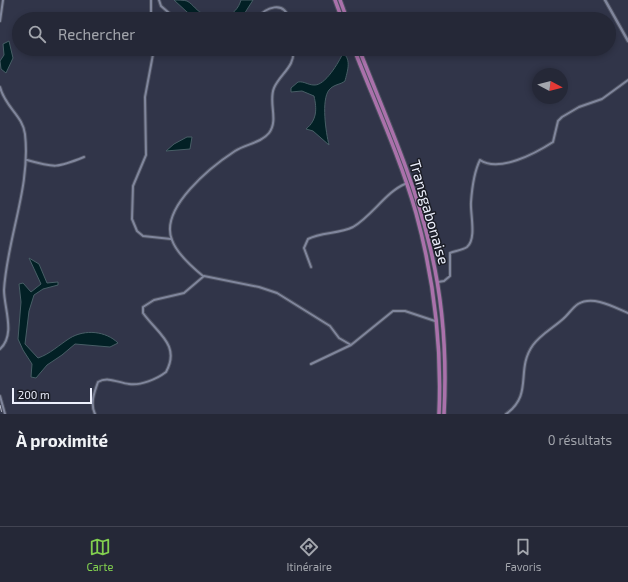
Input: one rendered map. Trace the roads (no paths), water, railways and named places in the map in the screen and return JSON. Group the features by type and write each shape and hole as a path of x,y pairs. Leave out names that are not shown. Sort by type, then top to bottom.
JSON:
{"highway":[{"path":"335,0 339,12"},
{"path":"340,0 344,12"},
{"name":"Transgabonaise","path":"357,56 416,213 425,250 438,322 440,384 439,414"},
{"name":"Transgabonaise","path":"362,56 400,151 429,242 437,283 443,337 445,414"}],"street":[{"path":"0,20 3,0"},
{"path":"151,0 151,12"},
{"path":"158,0 161,6 168,12"},
{"path":"605,0 612,12"},
{"path":"263,12 274,6 284,8 287,12"},
{"path":"616,20 628,41"},
{"path":"153,56 145,97 146,155 133,186 132,218 138,231 143,236 171,239"},
{"path":"293,56 293,60 273,92 273,118 271,130 263,138 244,146 226,158 202,177 186,195 171,219 171,239 186,261 204,276 260,287 277,293 330,326 339,338 351,345"},
{"path":"437,283 444,281 450,276 450,253 467,247 470,243 472,237 471,204 476,168 480,160 489,164 502,164 544,147 553,142 558,121 562,117 579,107 608,96 628,80"},
{"path":"0,87 6,103 23,124 27,160 5,286 7,338 0,349"},
{"path":"27,160 54,167 62,166 84,157"},
{"path":"311,267 304,248 308,239 352,227 382,203 398,187 405,184"},
{"path":"96,414 92,409 98,382 102,380 117,380 132,384 152,379 166,372 171,357 170,347 143,313 143,307 154,300 184,293 204,276"},
{"path":"506,414 519,403 522,395 522,373 533,345 550,327 562,320 577,304 584,302 605,303 628,313"},
{"path":"311,364 351,345 393,311 405,311 438,322"},
{"path":"0,396 5,414"}],"railway":[{"path":"0,405 2,414"}]}
